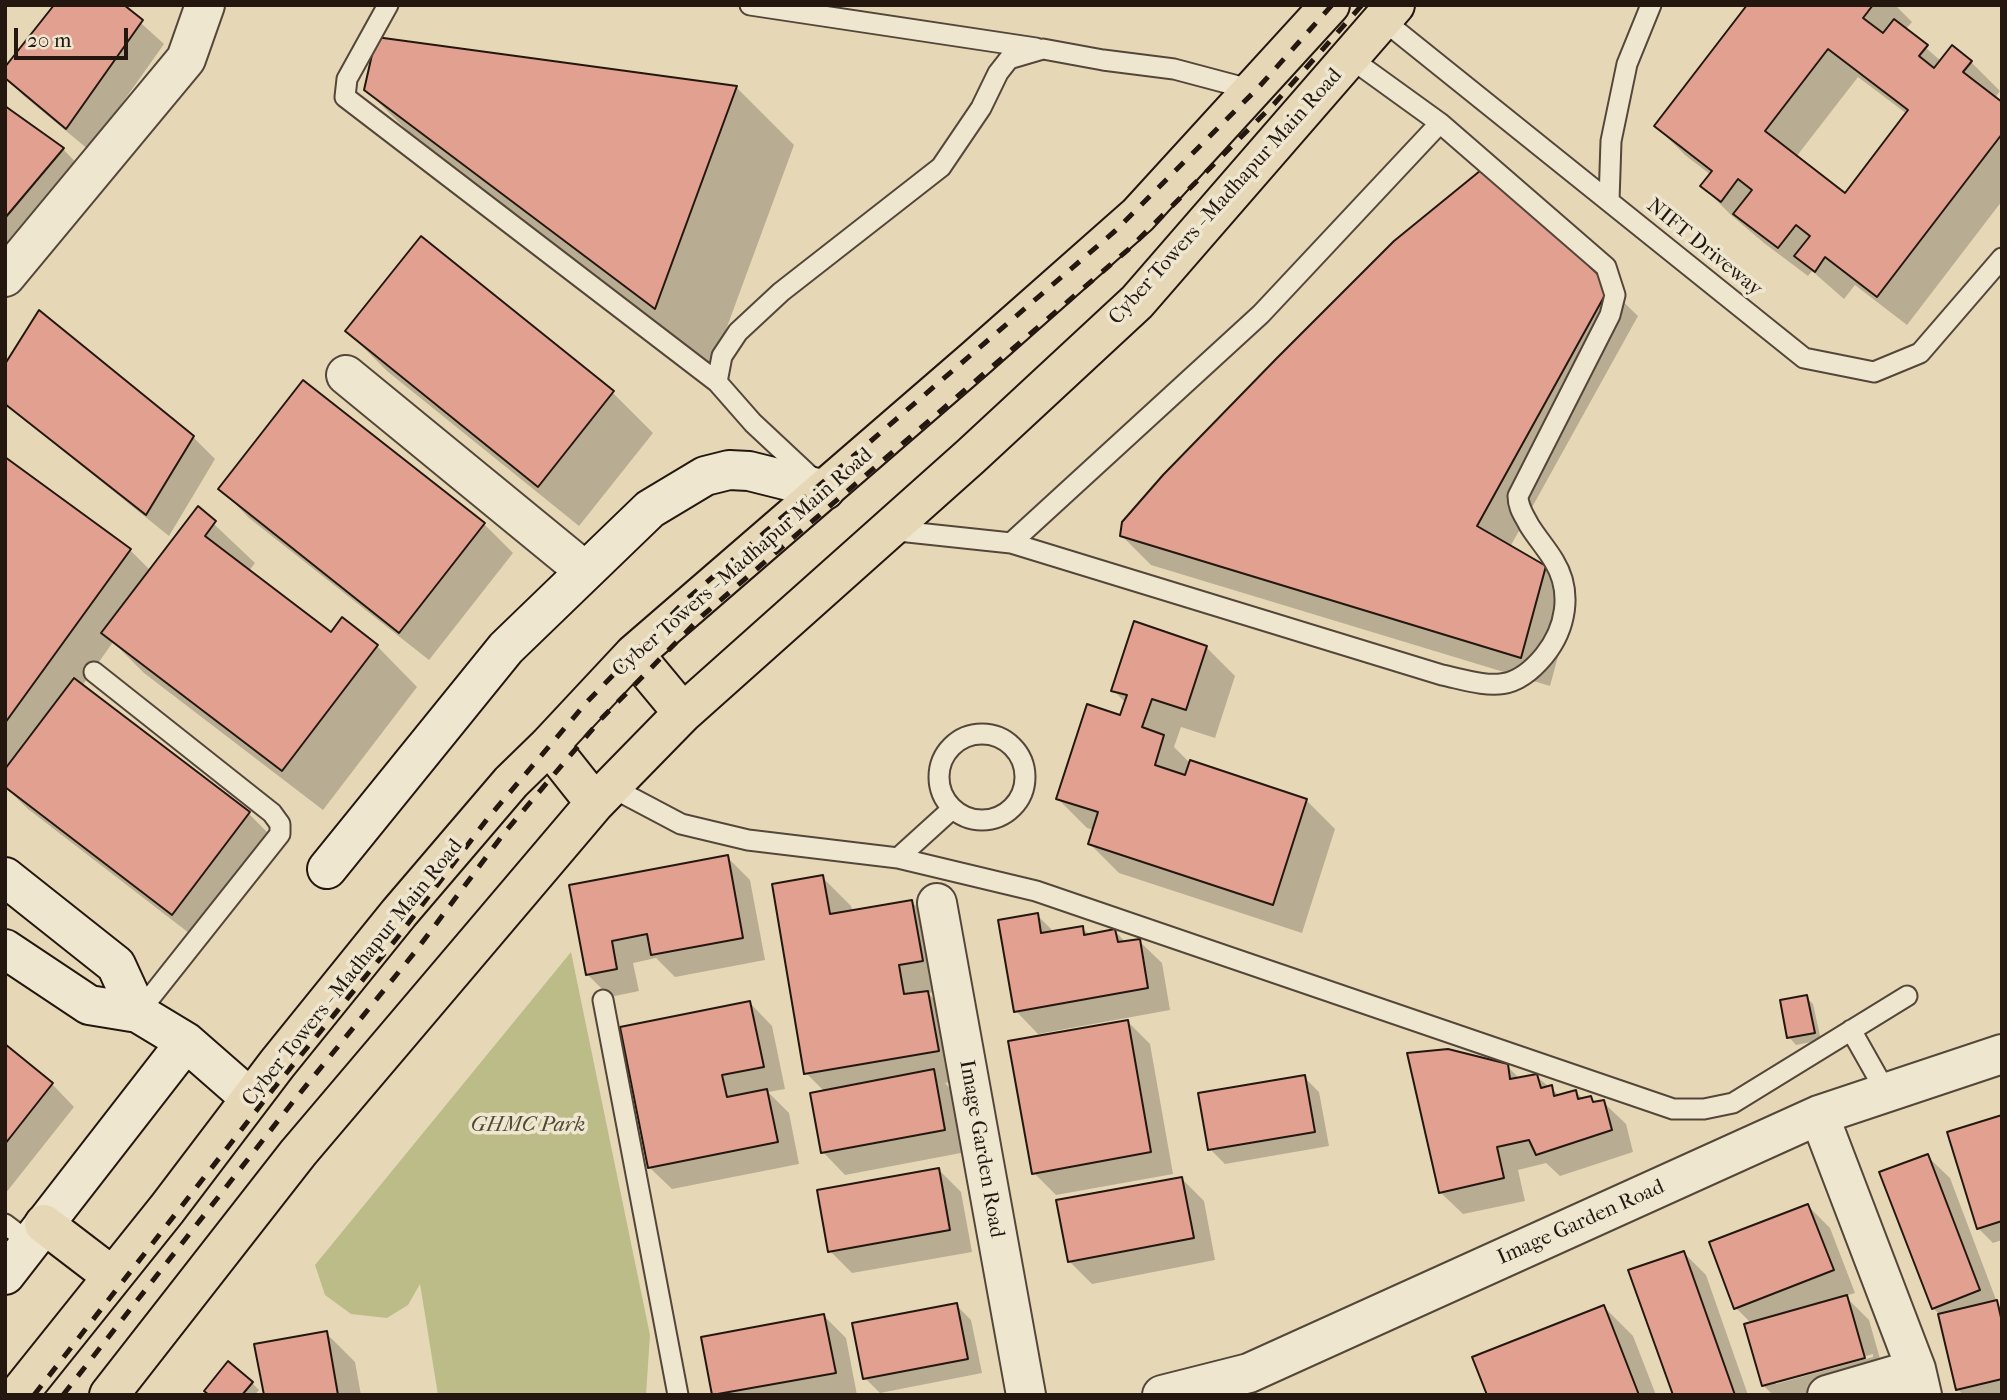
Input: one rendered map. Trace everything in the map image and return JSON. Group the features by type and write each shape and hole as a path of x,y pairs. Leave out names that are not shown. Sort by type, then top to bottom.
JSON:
{"main road":[{"name":"Cyber Towers - Madhapur Main Road","path":"18,1395 167,1209 250,1098 399,913 512,782 634,654 1138,215 1331,5"},
{"name":"Cyber Towers - Madhapur Main Road","path":"109,1395 298,1153 603,795 683,713 1137,302 1389,13"},
{"path":"634,654 683,713"},
{"path":"549,746 603,795"},
{"path":"26,1230 112,1276"}],"street":[{"path":"5,278 186,59 205,5"},
{"path":"346,375 584,571"},
{"path":"327,869 506,648 650,509 705,476 729,470 749,471 825,490"},
{"path":"5,877 116,965 138,1013"},
{"name":"Image Garden Road","path":"937,903 1026,1395"},
{"path":"5,948 89,1005 138,1013 186,1042 250,1098"},
{"path":"5,1275 26,1230 186,1042"},
{"name":"Image Garden Road","path":"1162,1395 1252,1384 1819,1115 2002,1054"},
{"path":"1819,1115 1919,1382 1826,1395"}],"lane":[{"path":"388,5 347,79 345,97 718,382 753,423 825,490"},
{"path":"750,5 1174,69 1252,90"},
{"path":"1609,201 1611,141 1628,64 1651,5"},
{"name":"NIFT Driveway","path":"1389,13 1609,201 1804,358 1874,372 1920,353 2002,258"},
{"path":"718,382 722,356 738,332 781,292 941,167 981,108 998,73 1009,59 1043,49"},
{"path":"888,530 1011,543 1442,675 1480,684 1509,685 1531,671 1556,642 1565,615 1565,588 1555,562 1537,539 1518,505 1518,496 1610,315 1615,295 1606,267 1440,123 1350,58"},
{"path":"1011,543 1261,314 1440,123"},
{"path":"94,672 272,813 280,824 280,834 138,1013"},
{"path":"980,734 1007,742 1017,752 1023,765 1022,793 1015,805 991,820 964,817 952,809 939,783 944,756 954,744 965,737 980,734"},
{"path":"603,795 681,824 748,840 898,858 1035,891 1673,1109 1704,1109 1733,1103 1907,996"},
{"path":"898,858 952,809"},
{"path":"603,1000 678,1395"},
{"path":"1851,1030 1886,1092"}],"green space":[{"name":"GHMC Park","path":"571,952 650,1335 646,1395 438,1395 420,1284 408,1305 387,1318 351,1314 325,1295 315,1265"}],"building":[{"path":"54,5 124,5 143,20 66,129 5,78 5,67"},
{"path":"1747,5 1873,5 1863,18 1883,33 1894,19 1928,45 1919,56 1934,68 1952,45 1972,61 1963,72 2002,102 2002,134 1877,297 1825,257 1815,272 1794,256 1810,236 1796,225 1778,248 1733,214 1752,190 1738,179 1721,202 1700,186 1712,171 1654,126","holes":["1828,49 1908,110 1845,193 1765,131"]},
{"path":"376,37 737,86 655,309 364,90"},
{"path":"5,106 64,148 5,218"},
{"path":"1486,166 1610,286 1477,526 1546,566 1521,658 1120,536 1122,522 1163,475 1276,359 1394,241"},
{"path":"421,236 614,391 538,487 345,331"},
{"path":"39,310 194,436 146,515 5,404 5,364"},
{"path":"303,380 485,523 399,633 218,489"},
{"path":"5,457 131,549 5,723"},
{"path":"198,506 216,521 205,536 331,632 342,617 378,645 282,771 101,633"},
{"path":"1134,621 1207,646 1186,710 1152,699 1142,727 1164,735 1155,765 1185,775 1190,760 1307,799 1273,905 1088,844 1098,812 1056,799 1087,704 1120,715 1127,695 1111,691"},
{"path":"74,678 250,812 172,915 5,787 5,769"},
{"path":"728,855 743,938 651,955 647,934 612,941 617,969 586,975 569,885"},
{"path":"823,875 830,914 912,900 923,961 899,965 904,994 928,991 939,1051 804,1074 772,884"},
{"path":"1038,913 1041,933 1083,926 1084,935 1115,929 1118,942 1140,939 1148,988 1014,1012 998,920"},
{"path":"1807,995 1815,1033 1787,1038 1780,1000"},
{"path":"750,1001 764,1067 722,1075 727,1097 767,1089 778,1142 648,1168 620,1027"},
{"path":"1128,1020 1151,1152 1032,1174 1008,1041"},
{"path":"5,1044 53,1083 5,1144"},
{"path":"1448,1049 1508,1064 1510,1079 1537,1074 1541,1088 1552,1085 1554,1096 1576,1090 1578,1099 1591,1096 1593,1102 1604,1100 1612,1130 1536,1155 1529,1140 1497,1147 1504,1178 1439,1193 1407,1053"},
{"path":"934,1069 945,1130 821,1153 810,1093"},
{"path":"1305,1075 1315,1132 1208,1150 1198,1093"},
{"path":"2002,1115 2002,1221 1977,1229 1947,1132"},
{"path":"1928,1154 1980,1290 1932,1309 1879,1172"},
{"path":"939,1168 950,1230 828,1252 817,1190"},
{"path":"1182,1177 1194,1238 1068,1262 1056,1200"},
{"path":"1808,1204 1834,1270 1734,1309 1709,1242"},
{"path":"1684,1251 1735,1395 1673,1395 1628,1270"},
{"path":"1847,1295 1865,1358 1762,1386 1744,1324"},
{"path":"1997,1300 2002,1322 2002,1379 1956,1390 1938,1314"},
{"path":"957,1303 968,1359 863,1379 852,1323"},
{"path":"1604,1305 1639,1395 1487,1395 1472,1357"},
{"path":"824,1314 836,1373 712,1395 701,1337"},
{"path":"327,1331 338,1395 264,1395 254,1344"},
{"path":"228,1361 253,1382 242,1395 209,1395 204,1391"}],"railway":[{"path":"34,1395 274,1088 397,938 488,818 586,703 686,600 1115,231 1258,88 1332,5"},
{"path":"63,1395 292,1103 415,952 505,832 602,718 702,616 1130,248 1274,104 1362,5"}]}
